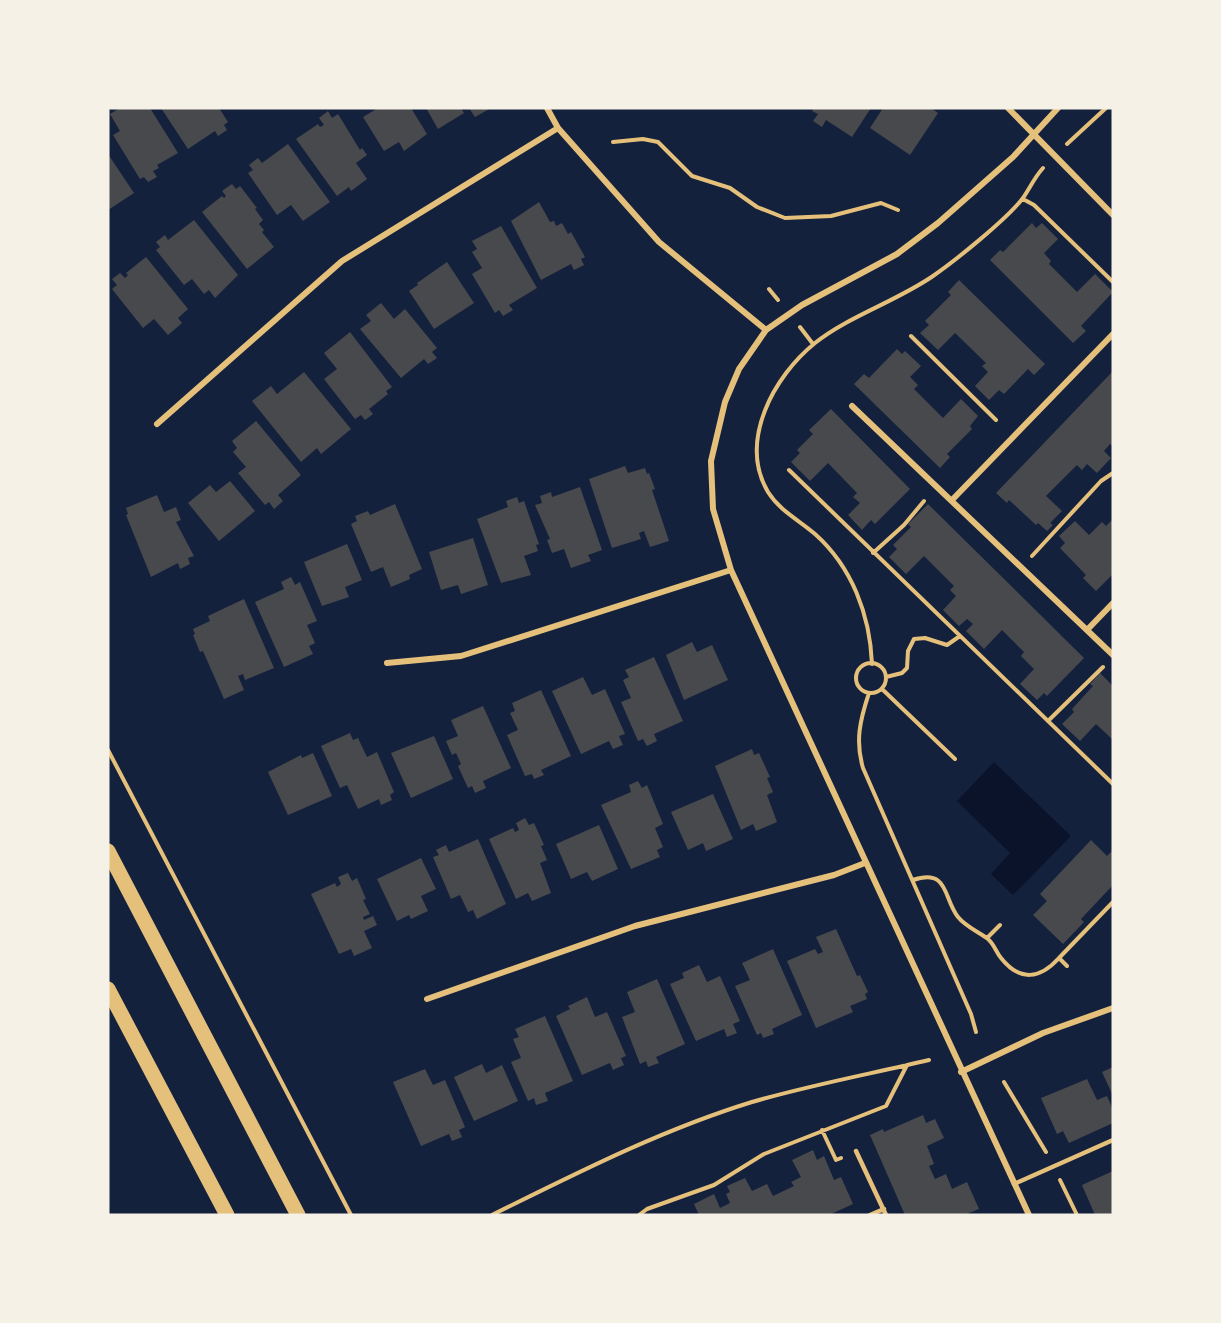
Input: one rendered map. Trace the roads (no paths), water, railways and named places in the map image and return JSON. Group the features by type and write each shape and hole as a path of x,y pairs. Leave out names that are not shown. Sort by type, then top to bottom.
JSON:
{"main road":[{"path":"108,851 298,1215"},
{"path":"108,990 227,1215"}],"street":[{"path":"547,108 558,128 659,242 766,330"},
{"path":"1008,108 1113,215"},
{"path":"1029,1215 731,570 713,509 711,461 725,402 740,369 766,330 802,305 897,254 938,223 1035,136 1058,108"},
{"path":"157,423 342,261 558,128"},
{"path":"952,499 1113,334"},
{"path":"852,406 1113,655"},
{"path":"387,663 461,656 731,570"},
{"path":"1087,630 1113,603"},
{"path":"427,999 635,926 825,877 865,863"},
{"path":"961,1072 1042,1033 1113,1008"}],"lane":[{"path":"1014,1184 1113,1140"},
{"path":"856,1150 886,1215"},
{"path":"870,1215 884,1209"}],"water":[{"path":"994,762 1071,836 1013,895 991,874 1010,853 957,801"}]}
